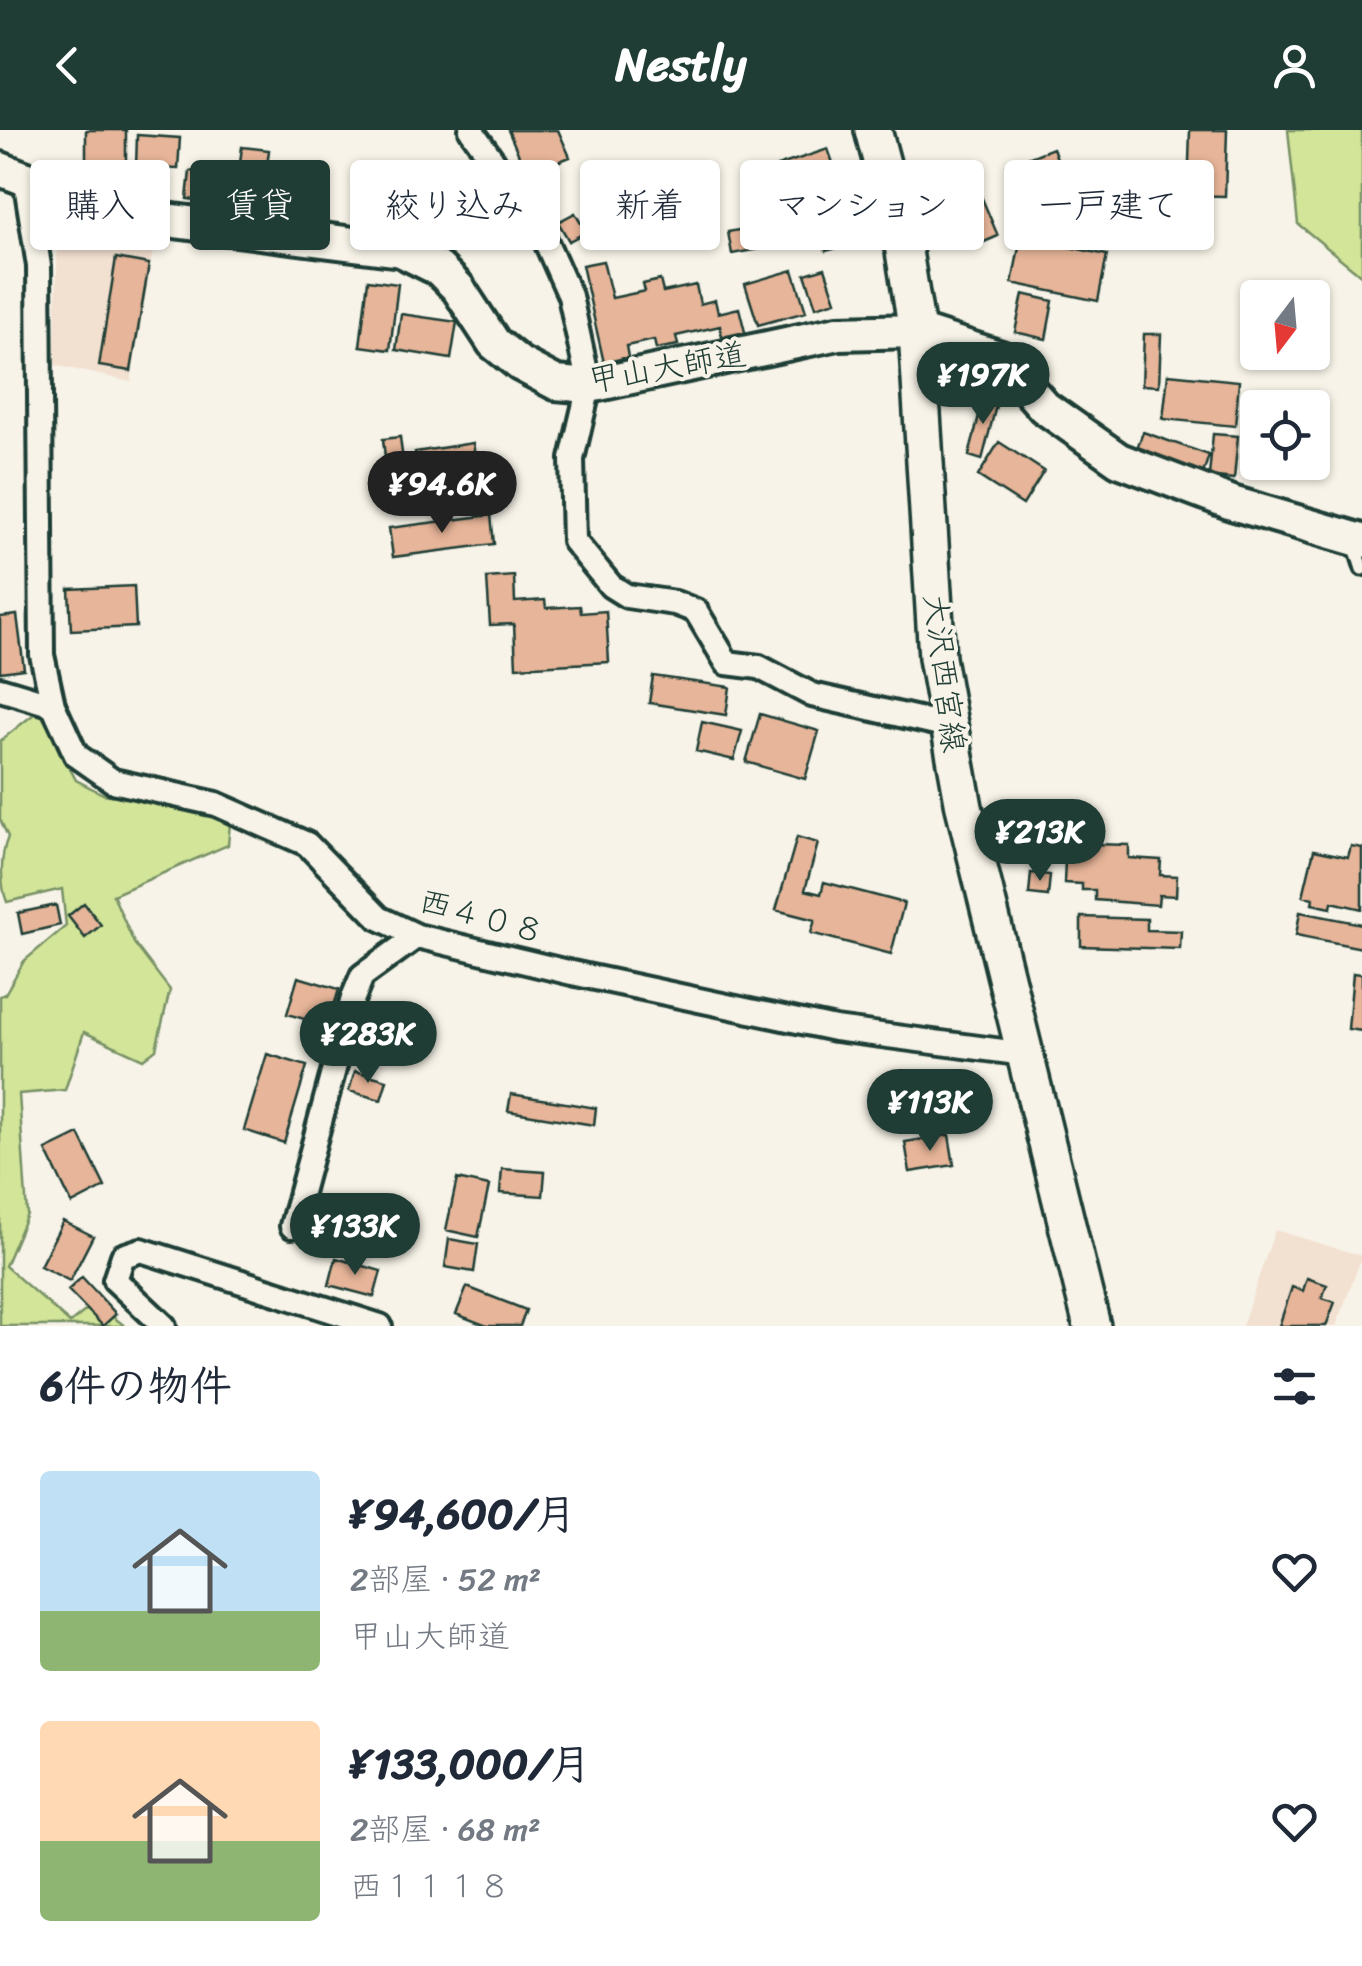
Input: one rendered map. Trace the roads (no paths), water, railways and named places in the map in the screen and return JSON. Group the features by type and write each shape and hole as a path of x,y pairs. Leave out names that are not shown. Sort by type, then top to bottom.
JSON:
{"main road":[{"name":"大沢西宮線","path":"873,130 902,238 917,332 937,658 949,726 964,807 1092,1326"}],"street":[{"path":"471,130 538,224 570,296 590,386 572,459 574,542 611,586 627,596 675,603 696,612 727,663 759,666 812,694 949,726"},
{"name":"甲山大師道","path":"12,174 98,206 166,220 400,250 439,269 458,288 494,343 520,364 556,383 590,386 838,333 917,332 1000,358 1044,407 1119,460 1358,549"},
{"name":"西４０８","path":"12,174 39,266 42,654 53,705 76,756 113,780 216,804 307,844 378,918 417,936 835,1029 1025,1054"},
{"path":"0,689 53,705"},
{"path":"292,1226 362,976 417,936"},
{"path":"164,1326 115,1280 123,1256 142,1250 380,1326"}]}
